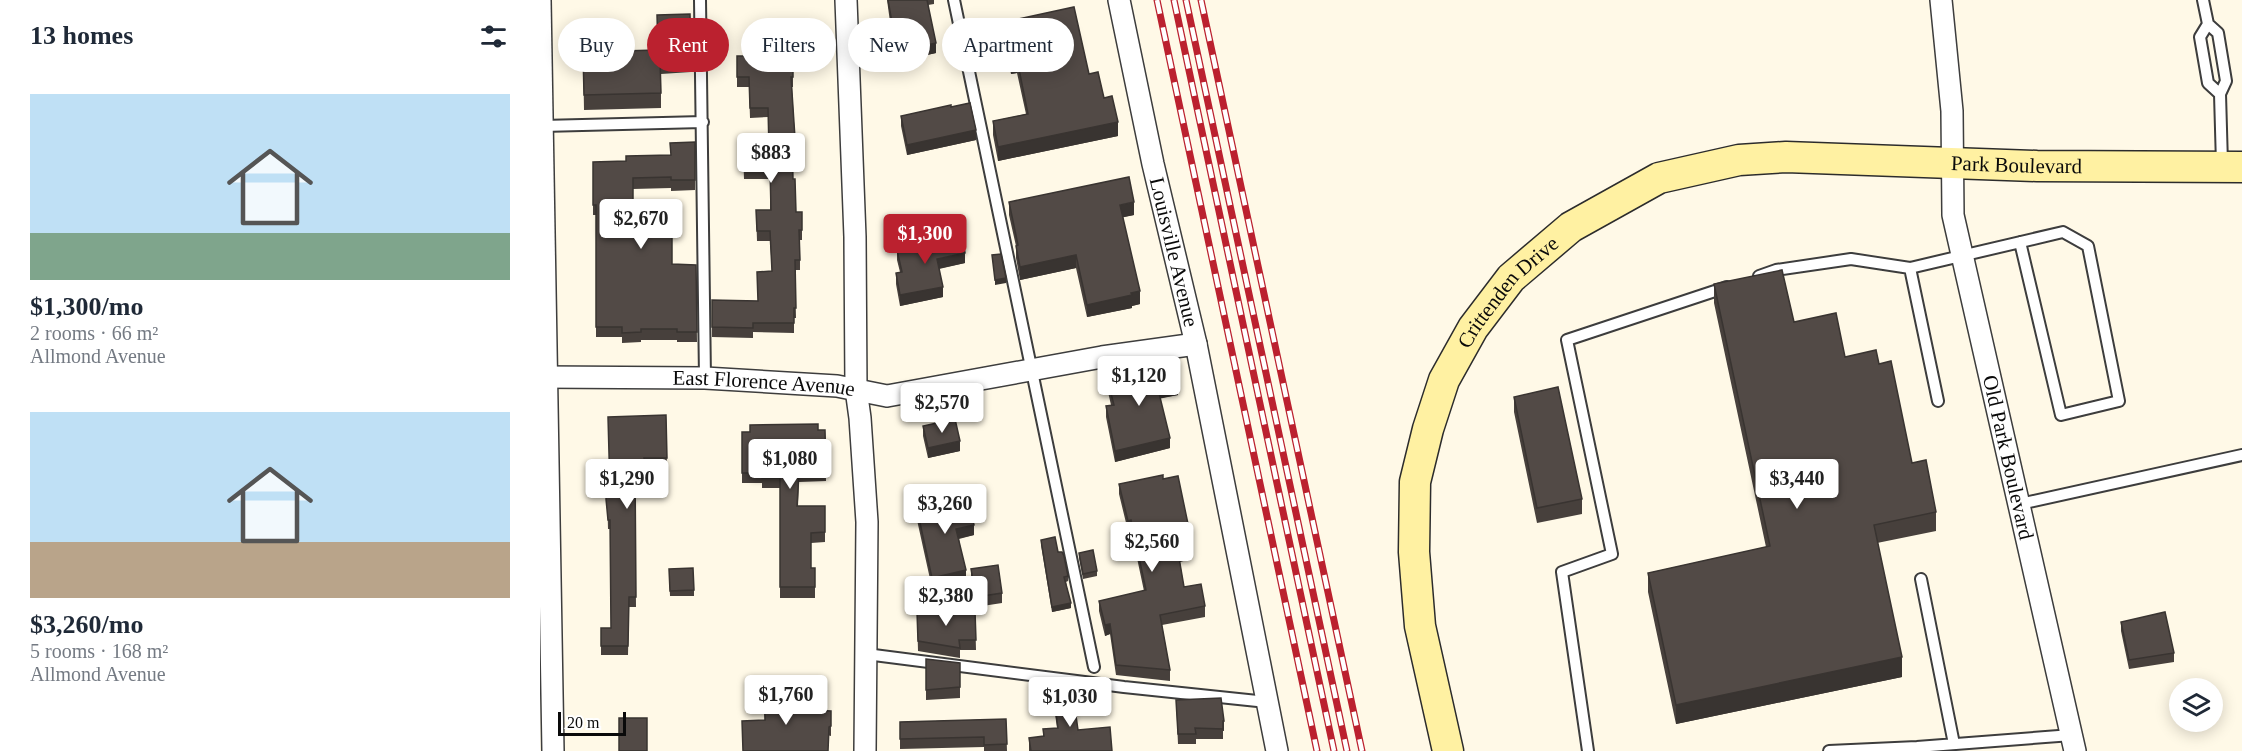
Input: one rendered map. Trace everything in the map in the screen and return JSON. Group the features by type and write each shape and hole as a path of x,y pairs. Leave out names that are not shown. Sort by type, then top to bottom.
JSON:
{"main road":[{"name":"Crittenden Drive","path":"1448,751 1420,626 1414,552 1415,482 1428,429 1444,381 1473,328 1511,278 1571,227 1659,178 1739,160 1774,158 1952,163"},
{"name":"Park Boulevard","path":"1952,163 2232,167"}],"street":[{"path":"540,0 544,520 553,751"},
{"path":"846,0 855,237 856,389 867,522 865,751"},
{"name":"Louisville Avenue","path":"1119,0 1153,164 1196,344 1277,751"},
{"name":"Park Boulevard","path":"1941,0 1952,111 1952,163"},
{"name":"Old Park Boulevard","path":"1952,163 1953,216 1961,256 2020,504 2073,743"},
{"name":"East Florence Avenue","path":"543,377 705,378 837,386 887,396 1196,344"}],"lane":[{"path":"700,0 705,378"},
{"path":"954,0 1094,666"},
{"path":"2203,0 2208,24 2218,33 2226,81 2220,94 2232,167"},
{"path":"2208,24 2200,37 2208,82 2220,94"},
{"path":"542,126 703,122"},
{"path":"1588,751 1562,572 1612,554 1567,340 1776,270 1851,259 1910,268 2062,232 2088,246 2119,401 2061,415 2020,242"},
{"path":"1910,268 1938,401"},
{"path":"2020,504 2242,455"},
{"path":"1921,579 1954,744"},
{"path":"866,654 1124,687 1267,702"},
{"path":"1829,751 1954,744 2073,743"}],"building":[{"path":"888,0 927,0 936,43 930,44 930,18 891,18"},
{"path":"1074,7 1089,74 1098,72 1104,98 1112,96 1118,122 998,147 993,121 1028,114 1020,72 1074,72 1074,18 1023,18"},
{"path":"690,14 690,18 657,18 657,15"},
{"path":"647,50 647,72 660,72 661,93 584,95 583,72 635,72 635,51"},
{"path":"737,56 741,56 741,72 793,72 793,77 791,77 795,138 792,138 793,179 795,179 796,212 802,212 802,230 799,230 800,260 795,260 794,323 753,323 753,328 712,327 712,300 758,301 757,272 772,271 770,231 757,231 756,210 771,210 770,169 744,169 743,149 769,149 768,108 750,108 749,77 737,77"},
{"path":"970,103 976,130 907,145 901,116"},
{"path":"695,142 695,180 671,180 671,177 633,178 633,225 672,225 672,264 696,265 697,332 677,332 677,329 641,329 641,332 622,333 622,327 596,327 596,205 593,205 593,162 626,161 626,156 671,155 670,143"},
{"path":"1129,177 1134,202 1120,205 1140,291 1131,293 1132,295 1087,305 1076,255 1020,267 1009,202"},
{"path":"962,236 965,253 937,259 943,287 900,295 896,273 902,272 897,250"},
{"path":"1001,254 1006,278 995,280 992,255"},
{"path":"1782,270 1794,322 1836,313 1845,357 1876,350 1879,364 1891,361 1912,463 1926,460 1936,512 1874,525 1902,657 1676,705 1648,573 1770,546 1714,284"},
{"path":"1173,365 1178,384 1158,389 1170,438 1115,451 1106,406 1114,405 1108,382 1117,380 1116,374 1141,368 1141,372"},
{"path":"1558,387 1582,499 1537,508 1514,397"},
{"path":"666,415 667,458 644,458 645,466 635,467 636,597 629,597 628,646 601,646 601,628 611,628 610,520 608,520 606,499 607,490 610,490 608,417"},
{"path":"955,419 960,441 928,448 923,426"},
{"path":"818,424 818,430 825,430 826,471 799,472 797,506 825,506 825,532 811,533 811,568 815,568 815,587 780,587 780,478 762,478 762,473 742,473 742,432 750,432 750,425"},
{"path":"1163,475 1163,479 1178,476 1192,543 1190,544 1191,549 1178,552 1184,587 1201,584 1205,606 1160,615 1170,670 1116,665 1110,624 1105,625 1099,601 1146,590 1131,520 1128,521 1119,484"},
{"path":"968,498 974,525 956,529 966,570 932,578 917,509"},
{"path":"1055,537 1058,552 1062,552 1064,556 1068,576 1064,577 1071,603 1052,607 1041,540"},
{"path":"1093,550 1097,571 1083,574 1079,553"},
{"path":"998,565 1002,593 976,597 971,569"},
{"path":"693,568 694,590 670,591 669,569"},
{"path":"975,611 976,640 959,640 960,648 918,641 917,612"},
{"path":"2165,612 2174,653 2129,660 2121,622"},
{"path":"926,659 960,663 960,687 926,690"},
{"path":"1071,680 1078,730 1110,727 1112,751 1031,751 1029,738 1044,736 1043,729 1058,728 1052,683"},
{"path":"764,683 785,683 786,709 831,711 828,751 743,751 742,721 765,720"},
{"path":"1221,698 1223,729 1195,728 1196,734 1178,734 1176,700"},
{"path":"619,718 647,718 647,751 619,751"},
{"path":"1006,719 1007,744 984,745 984,737 900,739 900,722"}],"railway":[{"path":"1157,0 1317,751"},
{"path":"1174,0 1334,751"},
{"path":"1186,0 1347,751"},
{"path":"1201,0 1362,751"}]}
